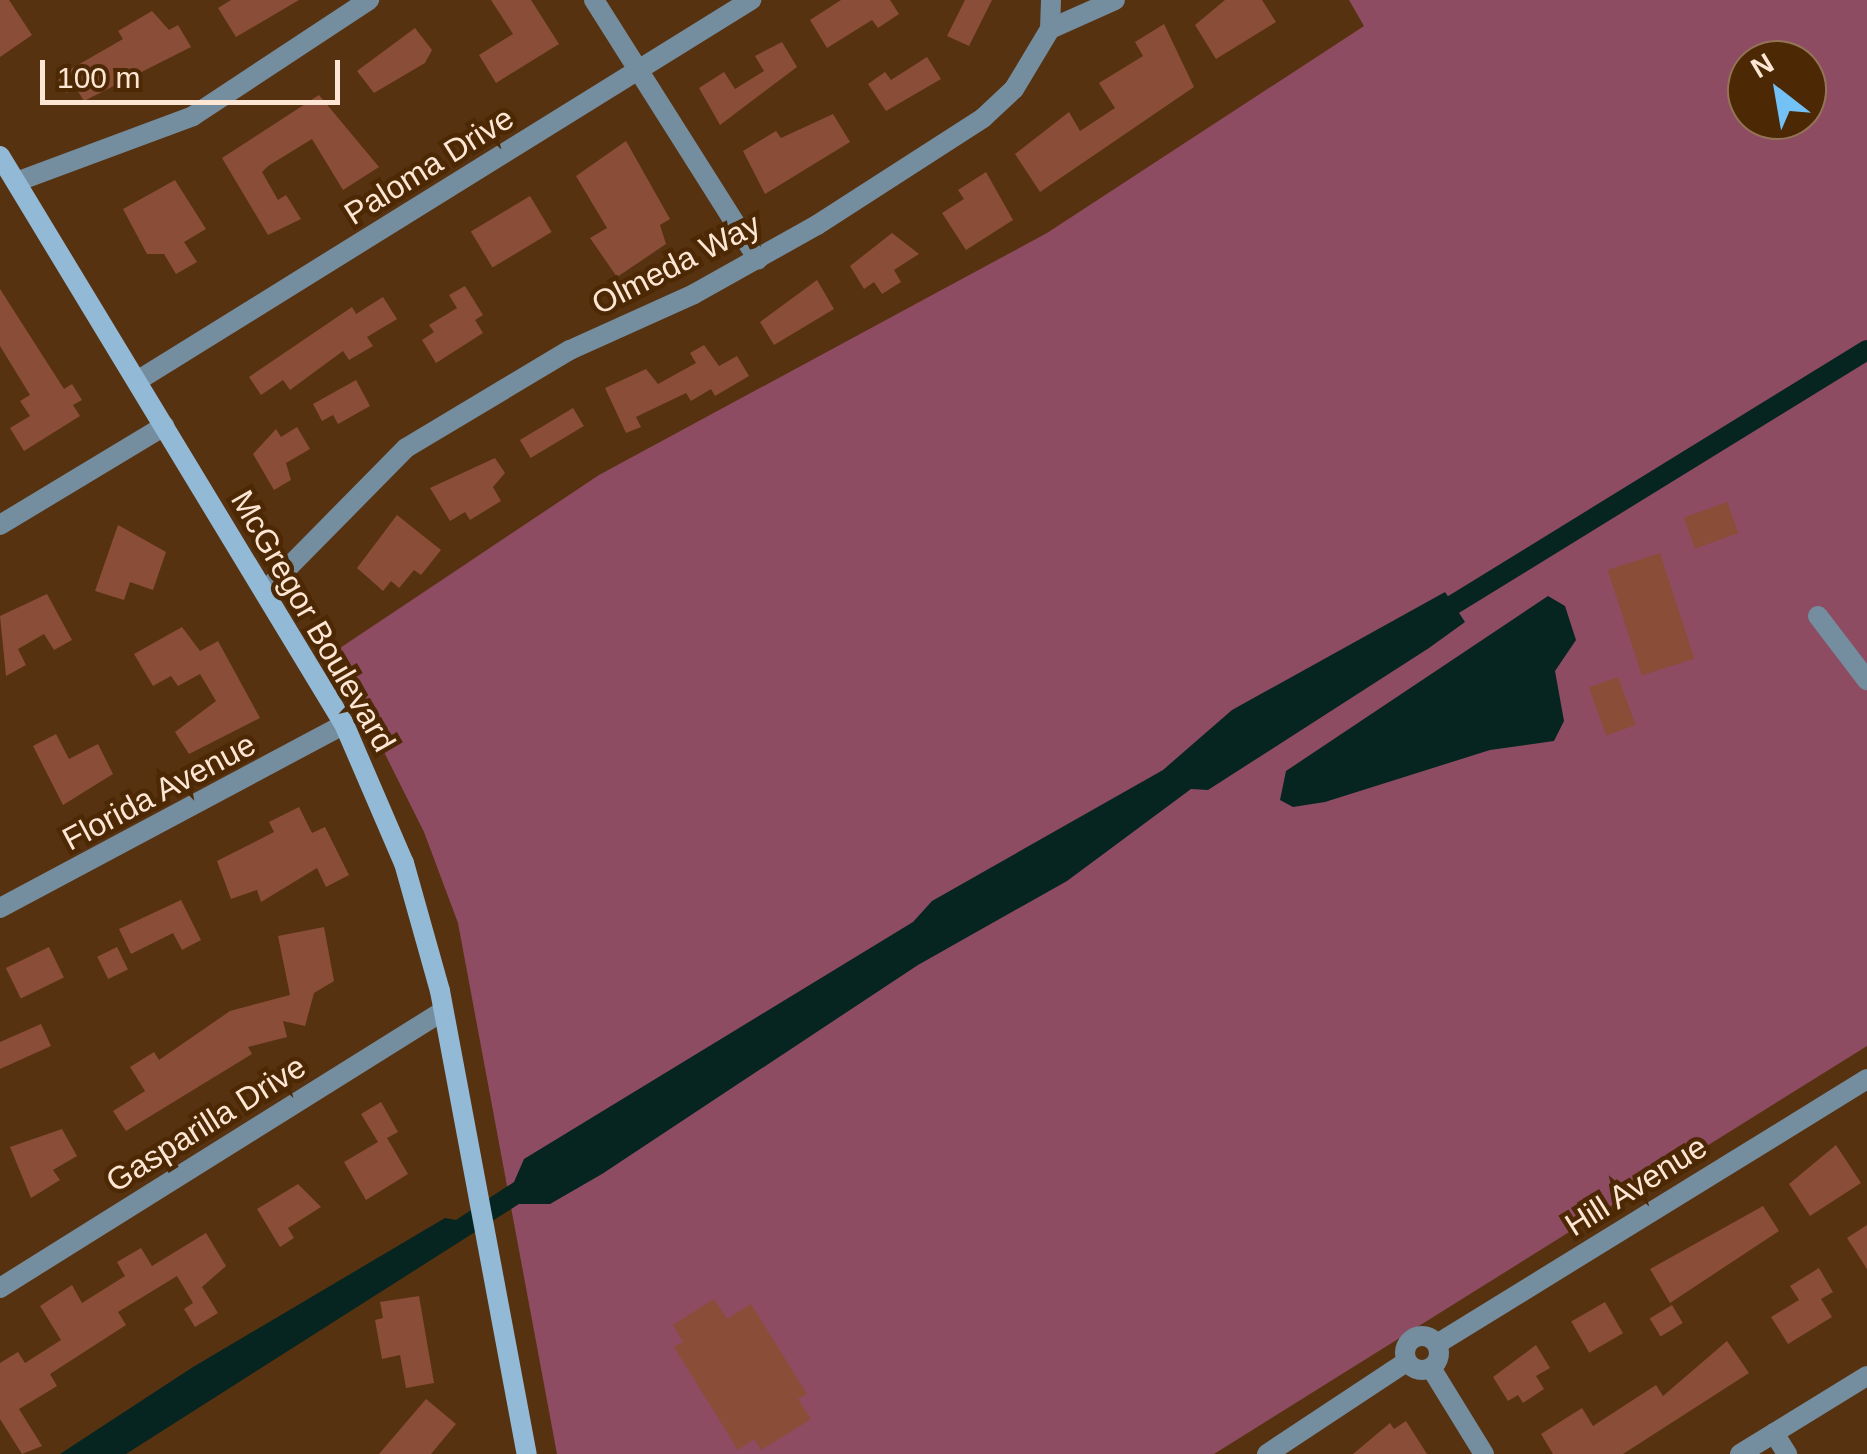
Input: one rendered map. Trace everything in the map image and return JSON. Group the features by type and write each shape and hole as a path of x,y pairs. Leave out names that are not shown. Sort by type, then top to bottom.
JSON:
{"main road":[{"name":"McGregor Boulevard","path":"0,156 344,724 404,863 443,1011 527,1454"}],"street":[{"path":"16,182 193,116 369,0"},
{"path":"594,0 758,259"},
{"name":"Paloma Drive","path":"137,382 751,0"},
{"path":"1051,0 1050,29 1115,0"},
{"name":"Olmeda Way","path":"266,590 366,480 406,448 570,350 758,259 982,118 1014,89 1050,29"},
{"path":"0,525 164,426"},
{"path":"1818,616 1867,680"},
{"name":"Florida Avenue","path":"0,908 344,724"},
{"name":"Gasparilla Drive","path":"0,1288 443,1011"},
{"name":"Hill Avenue","path":"1406,1362 1413,1338 1437,1344 1864,1087"},
{"path":"1431,1368 1437,1344"},
{"path":"1268,1454 1406,1362 1431,1368 1484,1454"},
{"path":"1740,1454 1867,1376"},
{"path":"1774,1433 1787,1454"}],"shaded area":[{"path":"1349,0 1867,0 1867,1046 1214,1454 557,1454 458,923 424,832 334,652 599,475 1047,233 1364,26"}],"water":[{"path":"1445,592 1465,622 1429,648 1208,790 1191,789 1067,881 918,965 602,1174 550,1204 519,1204 126,1454 60,1454 193,1367 445,1218 456,1220 514,1182 524,1159 913,922 932,901 1163,770 1232,710"},
{"path":"1548,596 1565,606 1576,640 1555,671 1564,721 1554,741 1490,750 1325,802 1293,807 1280,800 1286,771"}],"building":[{"path":"0,0 9,0 32,35 0,57"},
{"path":"231,0 299,0 236,37 218,8"},
{"path":"491,0 531,0 559,44 496,83 479,55 513,34"},
{"path":"841,0 890,0 899,14 878,28 872,20 827,48 810,20"},
{"path":"965,0 992,0 969,46 947,36"},
{"path":"1225,0 1262,0 1276,22 1216,59 1195,25"},
{"path":"152,11 169,30 178,25 191,47 84,101 76,88 66,93 57,77 123,39 118,31"},
{"path":"1164,24 1194,87 1040,192 1015,154 1069,112 1080,131 1115,108 1099,83 1143,56 1135,42"},
{"path":"415,28 432,50 425,63 374,93 357,71"},
{"path":"782,42 797,67 720,125 699,88 724,72 735,89 764,71 755,56"},
{"path":"927,57 941,79 886,111 868,84 885,72 891,80"},
{"path":"319,95 379,167 343,190 312,139 262,172 278,200 286,195 301,219 268,235 222,158"},
{"path":"833,114 850,142 765,194 743,151 776,131 781,138"},
{"path":"626,141 670,219 660,225 666,244 617,277 590,238 607,228 576,176"},
{"path":"986,172 1013,220 966,250 942,213 964,199 958,190"},
{"path":"175,180 206,229 184,242 197,262 176,274 164,254 147,254 123,209"},
{"path":"530,196 552,232 492,268 471,232"},
{"path":"892,233 919,254 894,270 901,282 882,294 874,282 864,289 850,266"},
{"path":"817,280 834,309 774,345 760,322"},
{"path":"465,286 483,315 475,320 483,333 436,363 422,340 434,332 429,325 457,308 449,295"},
{"path":"0,289 64,389 72,384 82,400 73,405 80,416 24,451 10,428 30,416 20,401 30,395 0,346"},
{"path":"383,297 397,319 367,337 373,346 349,360 343,351 290,390 283,380 261,395 249,377 352,307 356,314"},
{"path":"704,345 719,366 737,356 749,376 715,396 711,389 691,401 686,393 636,417 641,427 626,433 605,388 646,369 658,384 696,363 690,353"},
{"path":"356,380 370,406 338,424 333,415 322,421 313,404"},
{"path":"573,408 584,426 531,458 520,440"},
{"path":"297,427 310,449 286,463 291,480 274,490 253,454 276,429 281,437"},
{"path":"495,458 505,473 493,487 501,501 470,520 465,512 450,521 430,488"},
{"path":"1727,502 1738,533 1695,549 1684,518"},
{"path":"397,515 441,550 421,575 414,570 399,588 391,581 383,591 357,568"},
{"path":"118,525 166,552 153,590 130,582 124,600 95,591"},
{"path":"1660,553 1694,659 1642,676 1608,570"},
{"path":"47,594 72,640 54,650 44,634 18,649 26,665 6,676 0,616"},
{"path":"182,627 200,651 218,641 260,718 189,754 175,732 216,701 200,674 178,686 171,676 153,686 134,654"},
{"path":"1618,677 1635,725 1606,736 1589,688"},
{"path":"56,734 69,759 98,744 113,774 63,805 33,746"},
{"path":"299,807 312,833 325,827 349,875 326,887 317,868 261,902 257,890 231,899 217,861 274,832 269,822"},
{"path":"181,900 201,940 182,950 173,933 131,954 119,929"},
{"path":"324,927 334,981 314,993 305,1026 283,1021 287,1037 248,1047 252,1054 126,1131 113,1111 145,1091 130,1067 154,1052 159,1060 230,1011 290,995 278,936"},
{"path":"49,947 64,978 21,999 6,968"},
{"path":"117,947 128,969 108,979 97,957"},
{"path":"41,1024 51,1046 0,1069 0,1042"},
{"path":"381,1102 398,1132 387,1138 408,1174 366,1200 344,1162 378,1142 361,1114"},
{"path":"62,1129 77,1156 53,1170 60,1180 31,1198 10,1147"},
{"path":"1836,1145 1861,1183 1810,1216 1789,1184"},
{"path":"298,1184 321,1207 288,1228 294,1238 280,1247 257,1209"},
{"path":"1763,1206 1779,1231 1670,1303 1650,1269"},
{"path":"1867,1225 1867,1269 1847,1238"},
{"path":"206,1233 226,1266 202,1287 218,1313 195,1327 184,1309 193,1303 177,1276 118,1312 126,1325 50,1374 57,1386 19,1409 42,1446 22,1454 0,1419 0,1363 18,1352 25,1363 61,1340 40,1306 72,1285 82,1303 125,1276 117,1262 141,1248 152,1266"},
{"path":"1819,1268 1833,1292 1821,1299 1832,1317 1788,1344 1771,1317 1799,1300 1790,1286"},
{"path":"419,1296 434,1383 406,1388 400,1355 382,1359 375,1320 383,1318 380,1302"},
{"path":"714,1299 727,1319 751,1304 807,1394 798,1399 811,1419 761,1450 754,1439 738,1450 674,1347 683,1342 673,1325"},
{"path":"1605,1302 1623,1333 1589,1353 1571,1322"},
{"path":"1672,1305 1683,1323 1661,1336 1650,1318"},
{"path":"1727,1341 1749,1373 1623,1454 1553,1454 1541,1434 1582,1408 1593,1426 1656,1385 1663,1396"},
{"path":"1536,1345 1550,1368 1536,1376 1544,1389 1523,1403 1518,1395 1508,1401 1493,1377"},
{"path":"426,1399 456,1424 431,1454 379,1454"},
{"path":"1406,1421 1427,1454 1353,1454 1390,1423 1394,1429"}],"waterway":[{"path":"1430,619 1867,350"}]}
